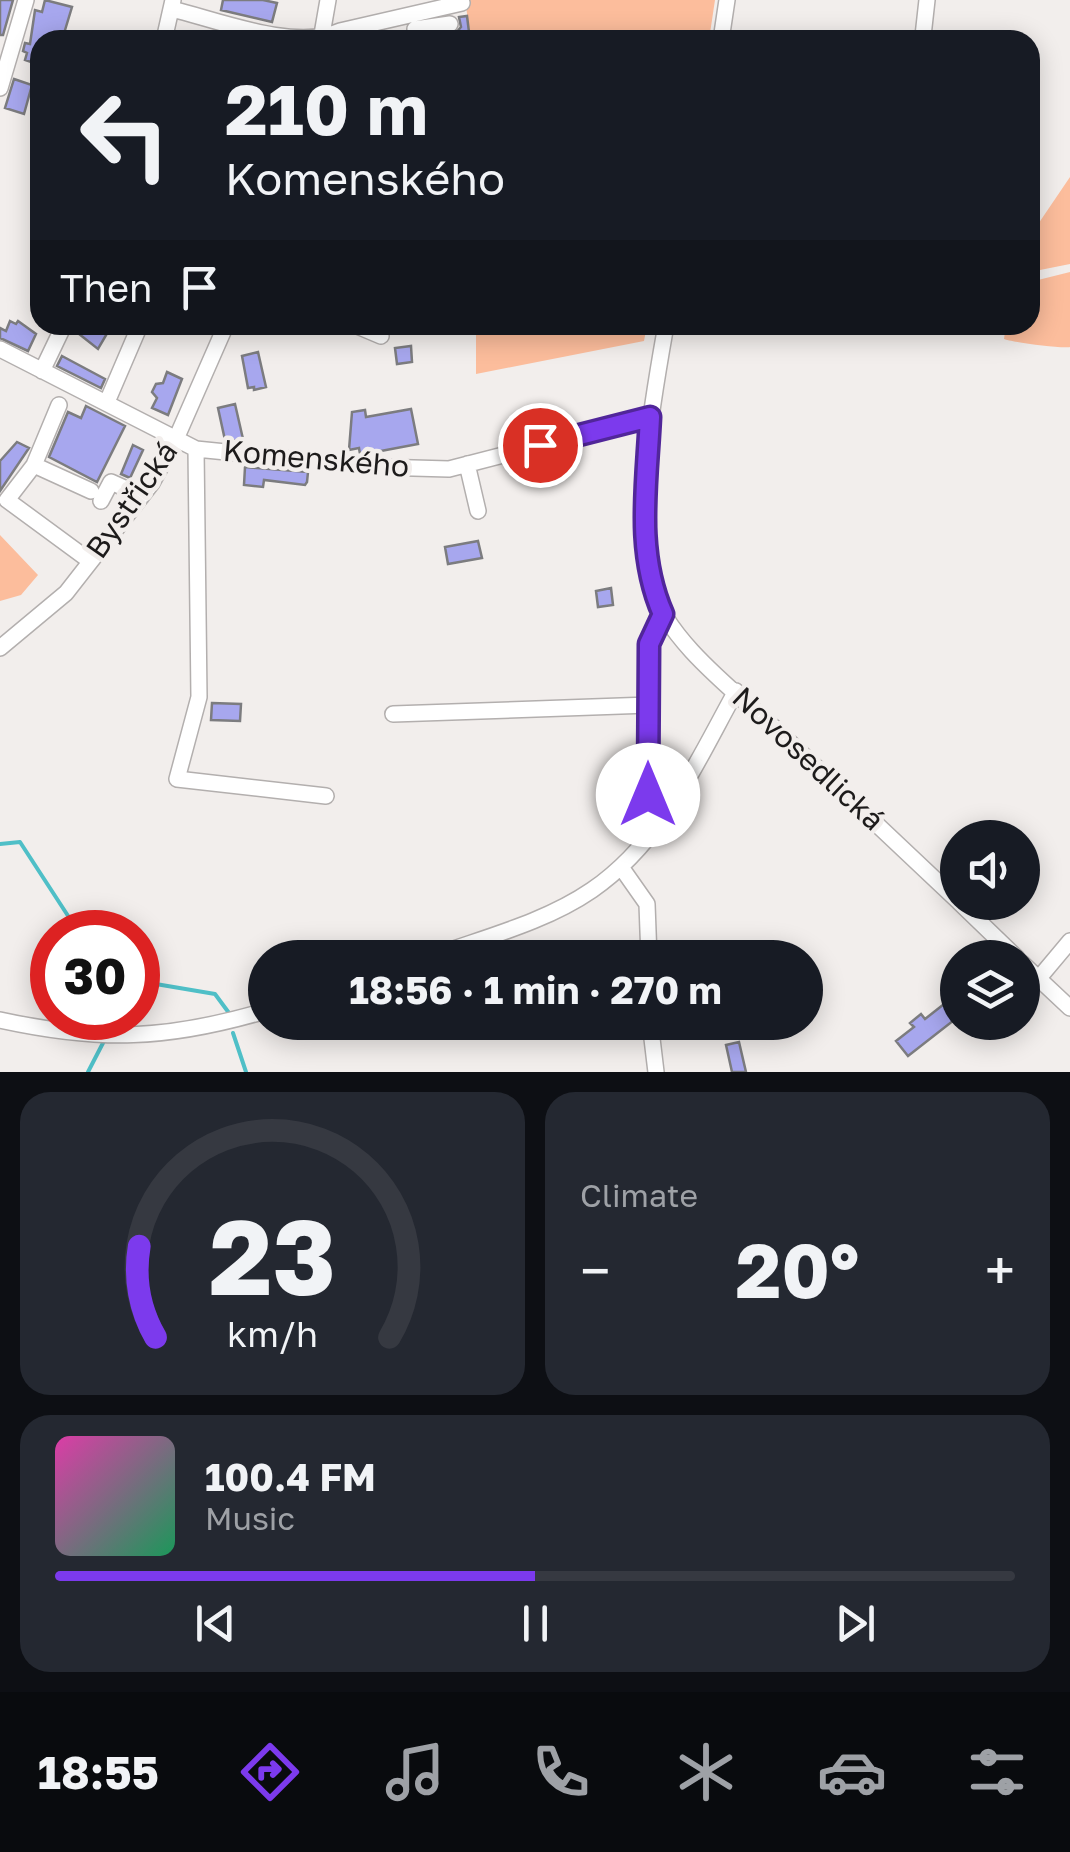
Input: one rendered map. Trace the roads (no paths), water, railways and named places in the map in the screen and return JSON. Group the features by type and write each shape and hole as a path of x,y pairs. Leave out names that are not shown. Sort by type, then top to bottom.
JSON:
{"street":[{"path":"0,88 26,0"},
{"path":"324,30 328,0"},
{"path":"722,30 727,0"},
{"path":"924,30 927,0"},
{"path":"344,30 462,3"},
{"path":"167,30 173,5 258,30"},
{"path":"415,29 450,24"},
{"path":"42,371 59,335"},
{"path":"107,402 136,335"},
{"name":"Bystřická","path":"0,648 66,593 142,496 176,438 222,335"},
{"path":"648,795 649,644 663,614 654,593 644,545 650,417 664,335"},
{"name":"Komenského","path":"0,349 196,449 378,467 449,469 650,417"},
{"path":"59,405 34,465 7,500 90,562"},
{"path":"196,449 199,697 177,778 326,796"},
{"path":"467,464 478,512"},
{"path":"34,465 96,496 110,482 142,496"},
{"name":"Novosedlická","path":"663,614 736,691 940,885"},
{"path":"475,940 558,908 590,891 621,867 672,806 736,691"},
{"path":"392,714 649,704"},
{"path":"621,867 648,904 649,940"},
{"name":"Novosedlická","path":"977,920 998,940"},
{"path":"1040,977 1070,941"},
{"path":"1040,979 1070,1008"},
{"path":"0,1020 100,1037 163,1035 248,1016"},
{"path":"652,1040 656,1072"}],"waterway":[{"path":"0,844 20,842 64,910"},
{"path":"160,985 215,994 229,1013"},
{"path":"233,1033 246,1072"},
{"path":"88,1072 104,1041"}]}
